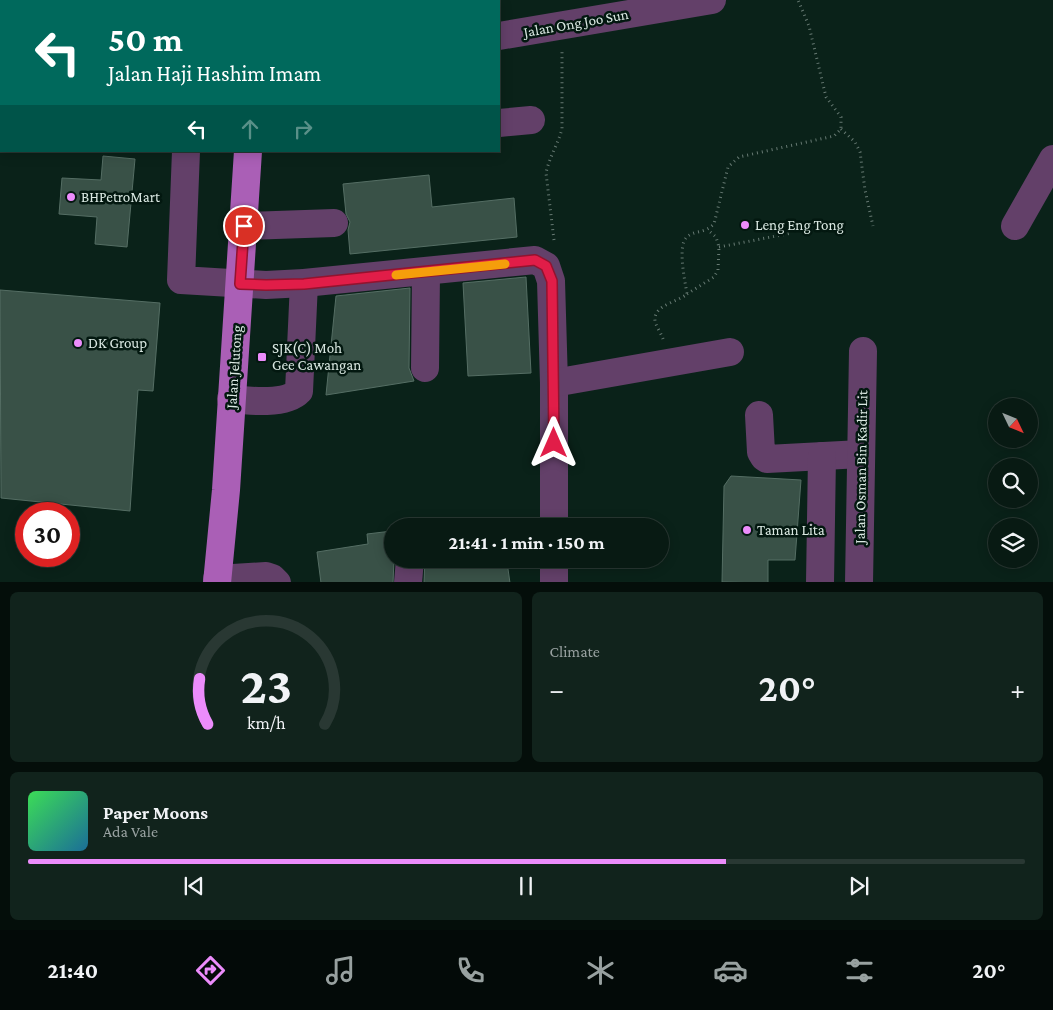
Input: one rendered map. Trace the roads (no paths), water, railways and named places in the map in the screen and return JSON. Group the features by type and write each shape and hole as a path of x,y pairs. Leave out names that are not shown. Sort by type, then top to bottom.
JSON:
{"main road":[{"name":"Jalan Jelutong","path":"217,581 226,490 248,152"}],"street":[{"name":"Jalan Ong Joo Sun","path":"500,36 712,0"},
{"path":"500,123 532,120"},
{"path":"186,152 180,280 266,285 304,284 535,260 546,266 552,281 554,518"},
{"path":"1016,226 1053,159"},
{"path":"244,226 334,223"},
{"path":"426,272 426,368"},
{"path":"231,399 259,402 291,396 299,391 304,284"},
{"name":"Jalan Osman Bin Kadir Lit","path":"859,582 863,351"},
{"path":"554,384 730,352"},
{"path":"759,415 761,452 764,457 861,454"},
{"path":"820,582 822,456"},
{"path":"408,582 409,568"},
{"path":"554,568 554,582"},
{"path":"217,581 266,576 277,582"}],"place":[{"name":"BHPetroMart","path":"71,197"},
{"name":"Leng Eng Tong","path":"745,225"},
{"name":"DK Group","path":"78,343"},
{"name":"SJK(C) Moh Gee Cawangan","path":"262,357"},
{"name":"Taman Lita","path":"747,530"}]}
